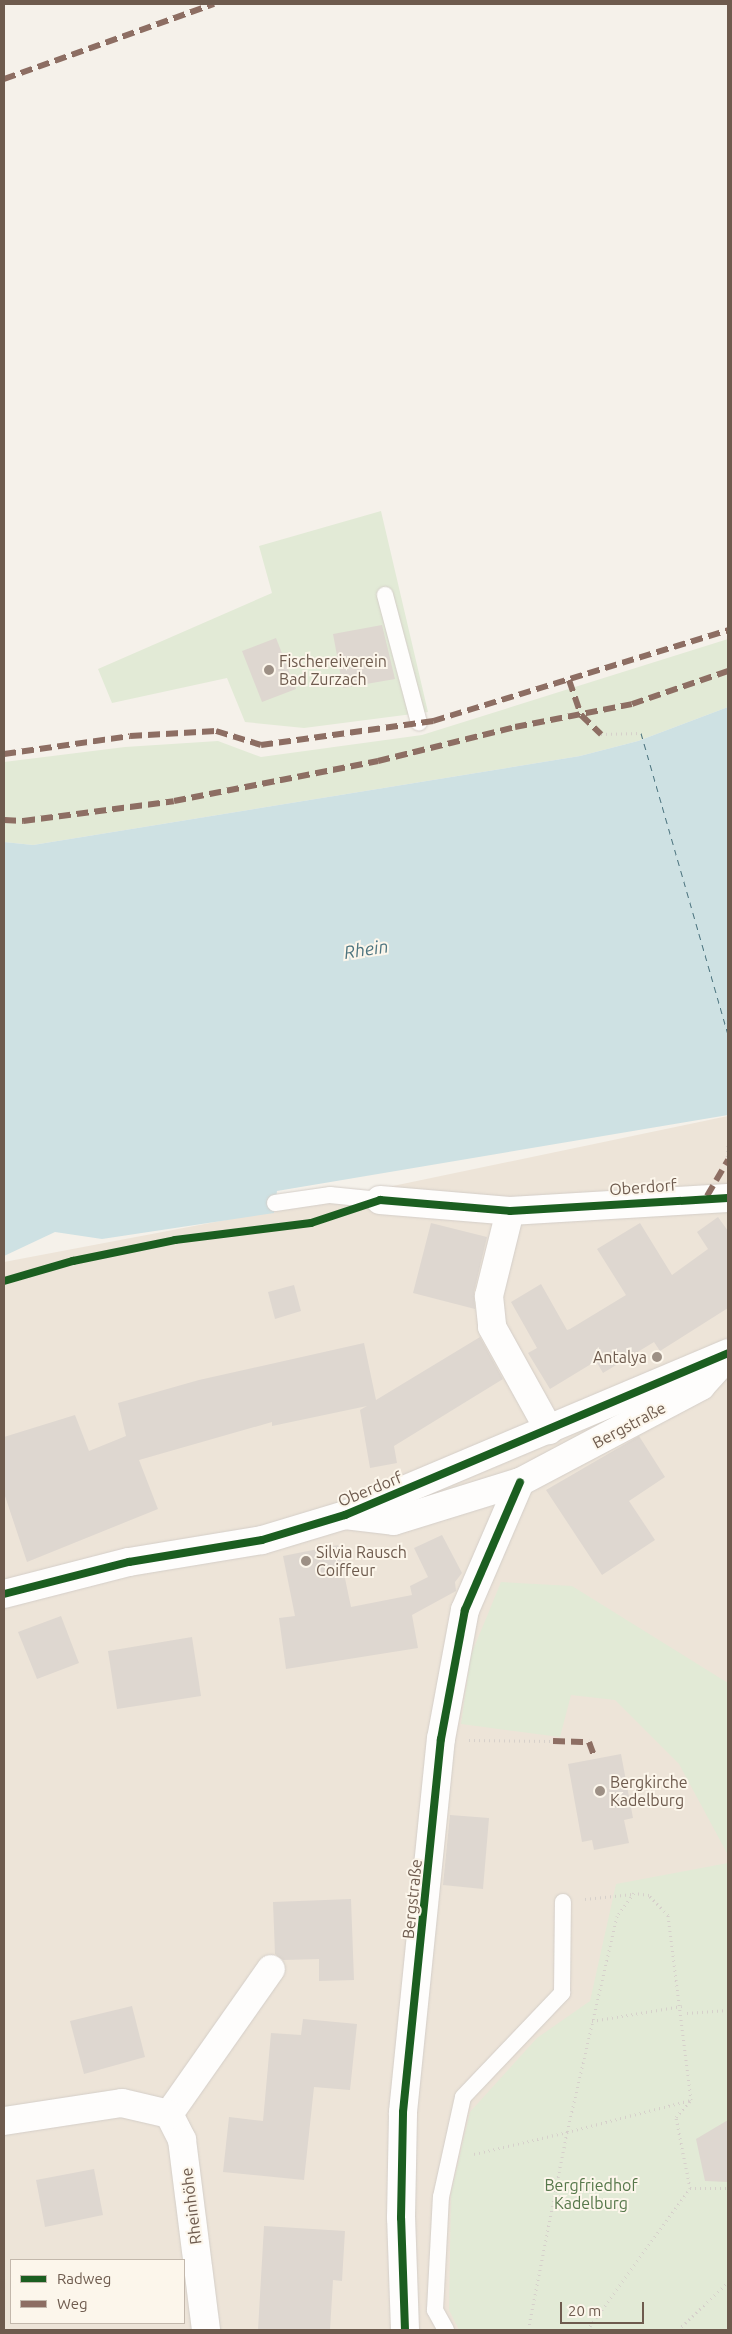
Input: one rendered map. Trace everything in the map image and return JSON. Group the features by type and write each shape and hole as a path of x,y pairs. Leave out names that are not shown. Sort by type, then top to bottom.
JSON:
{"street":[{"name":"Oberdorf","path":"380,1200 510,1211 728,1198"},
{"path":"510,1211 489,1296 492,1327 549,1430"},
{"name":"Oberdorf","path":"4,1594 129,1562 262,1540 345,1515 728,1354"},
{"name":"Bergstraße","path":"345,1515 394,1521 520,1482 701,1386 728,1354"},
{"name":"Bergstraße","path":"405,2330 400,2218 403,2112 441,1739 465,1610 520,1482"},
{"path":"4,2121 122,2103 169,2114 271,1969"},
{"name":"Rheinhöhe","path":"169,2114 182,2140 206,2330"}],"lane":[{"path":"385,595 419,724"},
{"path":"275,1203 330,1195 380,1200"},
{"path":"446,2330 435,2310 441,2197 463,2097 562,1993 563,1902"}],"path":[{"path":"601,734 641,733"},
{"path":"727,1162 728,1145"},
{"path":"441,1739 553,1741"},
{"path":"528,2330 567,2132 617,1916 634,1894"},
{"path":"563,1902 634,1894 649,1895 668,1915 682,2006 691,2100 676,2117 690,2188 588,2330"},
{"path":"592,2021 682,2006"},
{"path":"687,2014 728,2010"},
{"path":"449,2159 567,2132 691,2100"},
{"path":"690,2188 728,2188"},
{"path":"678,2330 728,2282"}],"shaded area":[{"path":"728,1116 728,2266 668,2330 4,2330 4,1262 278,1210"}],"green space":[{"path":"381,511 428,712 304,728 245,722 227,678 112,703 98,669 272,593 259,546"},
{"path":"728,639 728,707 638,741 580,756 33,845 4,842 4,762 125,747 218,741 261,757 422,735"},
{"path":"501,1582 572,1586 728,1683 728,1855 679,1764 615,1700 571,1695 560,1737 461,1724 471,1655"},
{"name":"Bergfriedhof Kadelburg","path":"728,1863 728,2330 459,2330 449,2310 451,2194 470,2112 537,2038 590,2001 616,1884"}],"water":[{"name":"Rhein","path":"728,707 728,1115 277,1191 274,1213 102,1239 55,1232 4,1256 4,842 33,845 580,756 638,741"}],"building":[{"path":"382,625 395,679 343,688 333,634"},
{"name":"Fischereiverein Bad Zurzach","path":"276,638 296,689 262,702 242,651"},
{"path":"718,1217 728,1231 728,1308 660,1351 654,1342 603,1373 596,1361 550,1389 528,1353 537,1348 511,1302 541,1284 567,1330 570,1329 626,1295 597,1249 640,1223 672,1275 708,1249 697,1232"},
{"path":"431,1223 487,1237 474,1292 475,1309 413,1293"},
{"path":"294,1285 301,1311 275,1319 268,1292"},
{"path":"480,1337 503,1379 394,1446 397,1463 370,1468 360,1410 367,1406 272,1426 272,1422 139,1460 158,1509 27,1562 4,1493 4,1437 75,1415 89,1451 126,1436 118,1403 199,1380 364,1343 376,1400"},
{"path":"639,1436 665,1477 629,1501 655,1540 602,1575 546,1490"},
{"path":"442,1535 462,1573 455,1582 456,1591 412,1615 418,1648 286,1669 279,1618 295,1616 283,1556 338,1545 351,1607 412,1595 410,1586 428,1577 414,1548"},
{"path":"61,1616 79,1663 37,1679 18,1632"},
{"path":"192,1637 201,1696 117,1709 108,1651"},
{"name":"Bergkirche Kadelburg","path":"621,1754 633,1818 624,1820 629,1843 594,1850 592,1840 582,1842 568,1764"},
{"path":"450,1815 489,1818 483,1889 443,1885"},
{"path":"351,1899 354,1980 319,1981 319,1959 283,1960 275,1954 273,1902"},
{"path":"132,2006 145,2057 84,2074 70,2021"},
{"path":"303,2019 357,2024 350,2090 314,2087 304,2180 223,2172 229,2117 263,2121 271,2033 301,2035"},
{"path":"728,2120 728,2182 705,2181 696,2139"},
{"path":"94,2169 103,2215 45,2227 36,2180"},
{"path":"264,2226 345,2231 342,2281 333,2280 330,2330 258,2330"}],"ferry route":[{"path":"641,733 728,1035"}],"marked path":[{"path":"4,79 214,4"},
{"path":"4,754 130,736 216,731 261,745 433,721 728,630"},
{"path":"4,820 23,821 174,801 378,761 515,727 632,704 728,671"},
{"path":"569,680 581,715 601,734"},
{"path":"707,1196 728,1160"},
{"path":"553,1741 589,1742 594,1756"}],"cycle path":[{"path":"4,1281 73,1261 175,1240 311,1223 380,1200 510,1211 728,1198"},
{"path":"4,1594 129,1562 262,1540 345,1515 728,1353"},
{"path":"405,2330 401,2218 403,2112 441,1739 465,1610 520,1482"}],"place":[{"name":"Fischereiverein Bad Zurzach","path":"269,670"},
{"name":"Antalya","path":"657,1357"},
{"name":"Silvia Rausch Coiffeur","path":"306,1561"},
{"name":"Bergkirche Kadelburg","path":"600,1791"}]}
